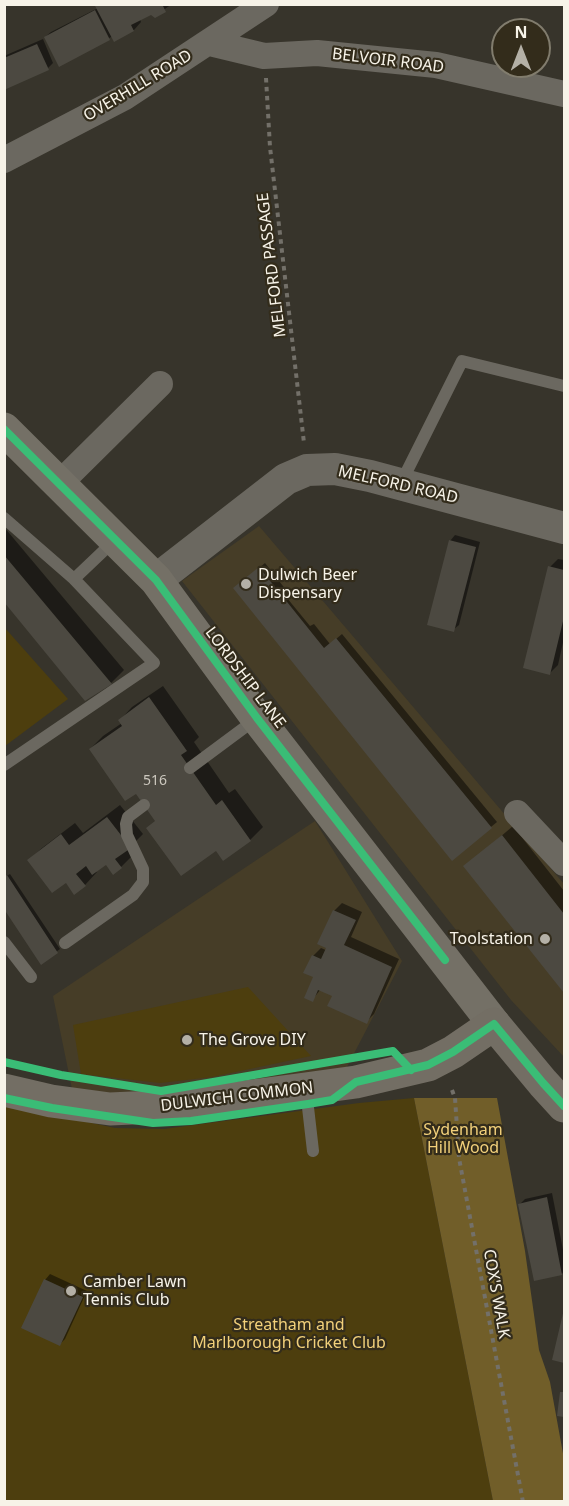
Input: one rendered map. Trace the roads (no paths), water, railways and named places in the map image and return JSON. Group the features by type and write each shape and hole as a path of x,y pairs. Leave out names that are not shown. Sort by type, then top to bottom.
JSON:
{"highway":[{"name":"DULWICH COMMON","path":"4,1090 51,1101 111,1109 176,1106 306,1089 356,1082 428,1065 453,1052 494,1023"},
{"name":"LORDSHIP LANE","path":"494,1023 564,1106"}],"main road":[{"name":"LORDSHIP LANE","path":"4,429 156,580 257,718 494,1023"}],"street":[{"name":"OVERHILL ROAD","path":"4,160 125,98 266,4"},
{"name":"BELVOIR ROAD","path":"210,43 264,56 317,53 436,65 564,94"},
{"path":"60,483 160,384"},
{"name":"MELFORD ROAD","path":"156,580 286,479 308,470 334,469 370,476 564,528"},
{"path":"517,813 563,860"}],"lane":[{"path":"400,484 462,361 564,386"},
{"path":"4,518 74,579 154,663 4,765"},
{"path":"74,579 116,540"},
{"path":"190,768 257,718"},
{"path":"65,944 133,895 143,882 143,869 127,835 126,824 128,817 144,805"},
{"path":"4,942 31,977"},
{"path":"306,1089 313,1151"}],"place":[{"name":"Dulwich Beer Dispensary","path":"246,584"},
{"name":"Toolstation","path":"545,939"},
{"name":"The Grove DIY","path":"187,1040"},
{"name":"Camber Lawn Tennis Club","path":"71,1291"}],"park label":[{"name":"Sydenham Hill Wood","path":"463,1139"},
{"name":"Streatham and Marlborough Cricket Club","path":"289,1334"}]}
